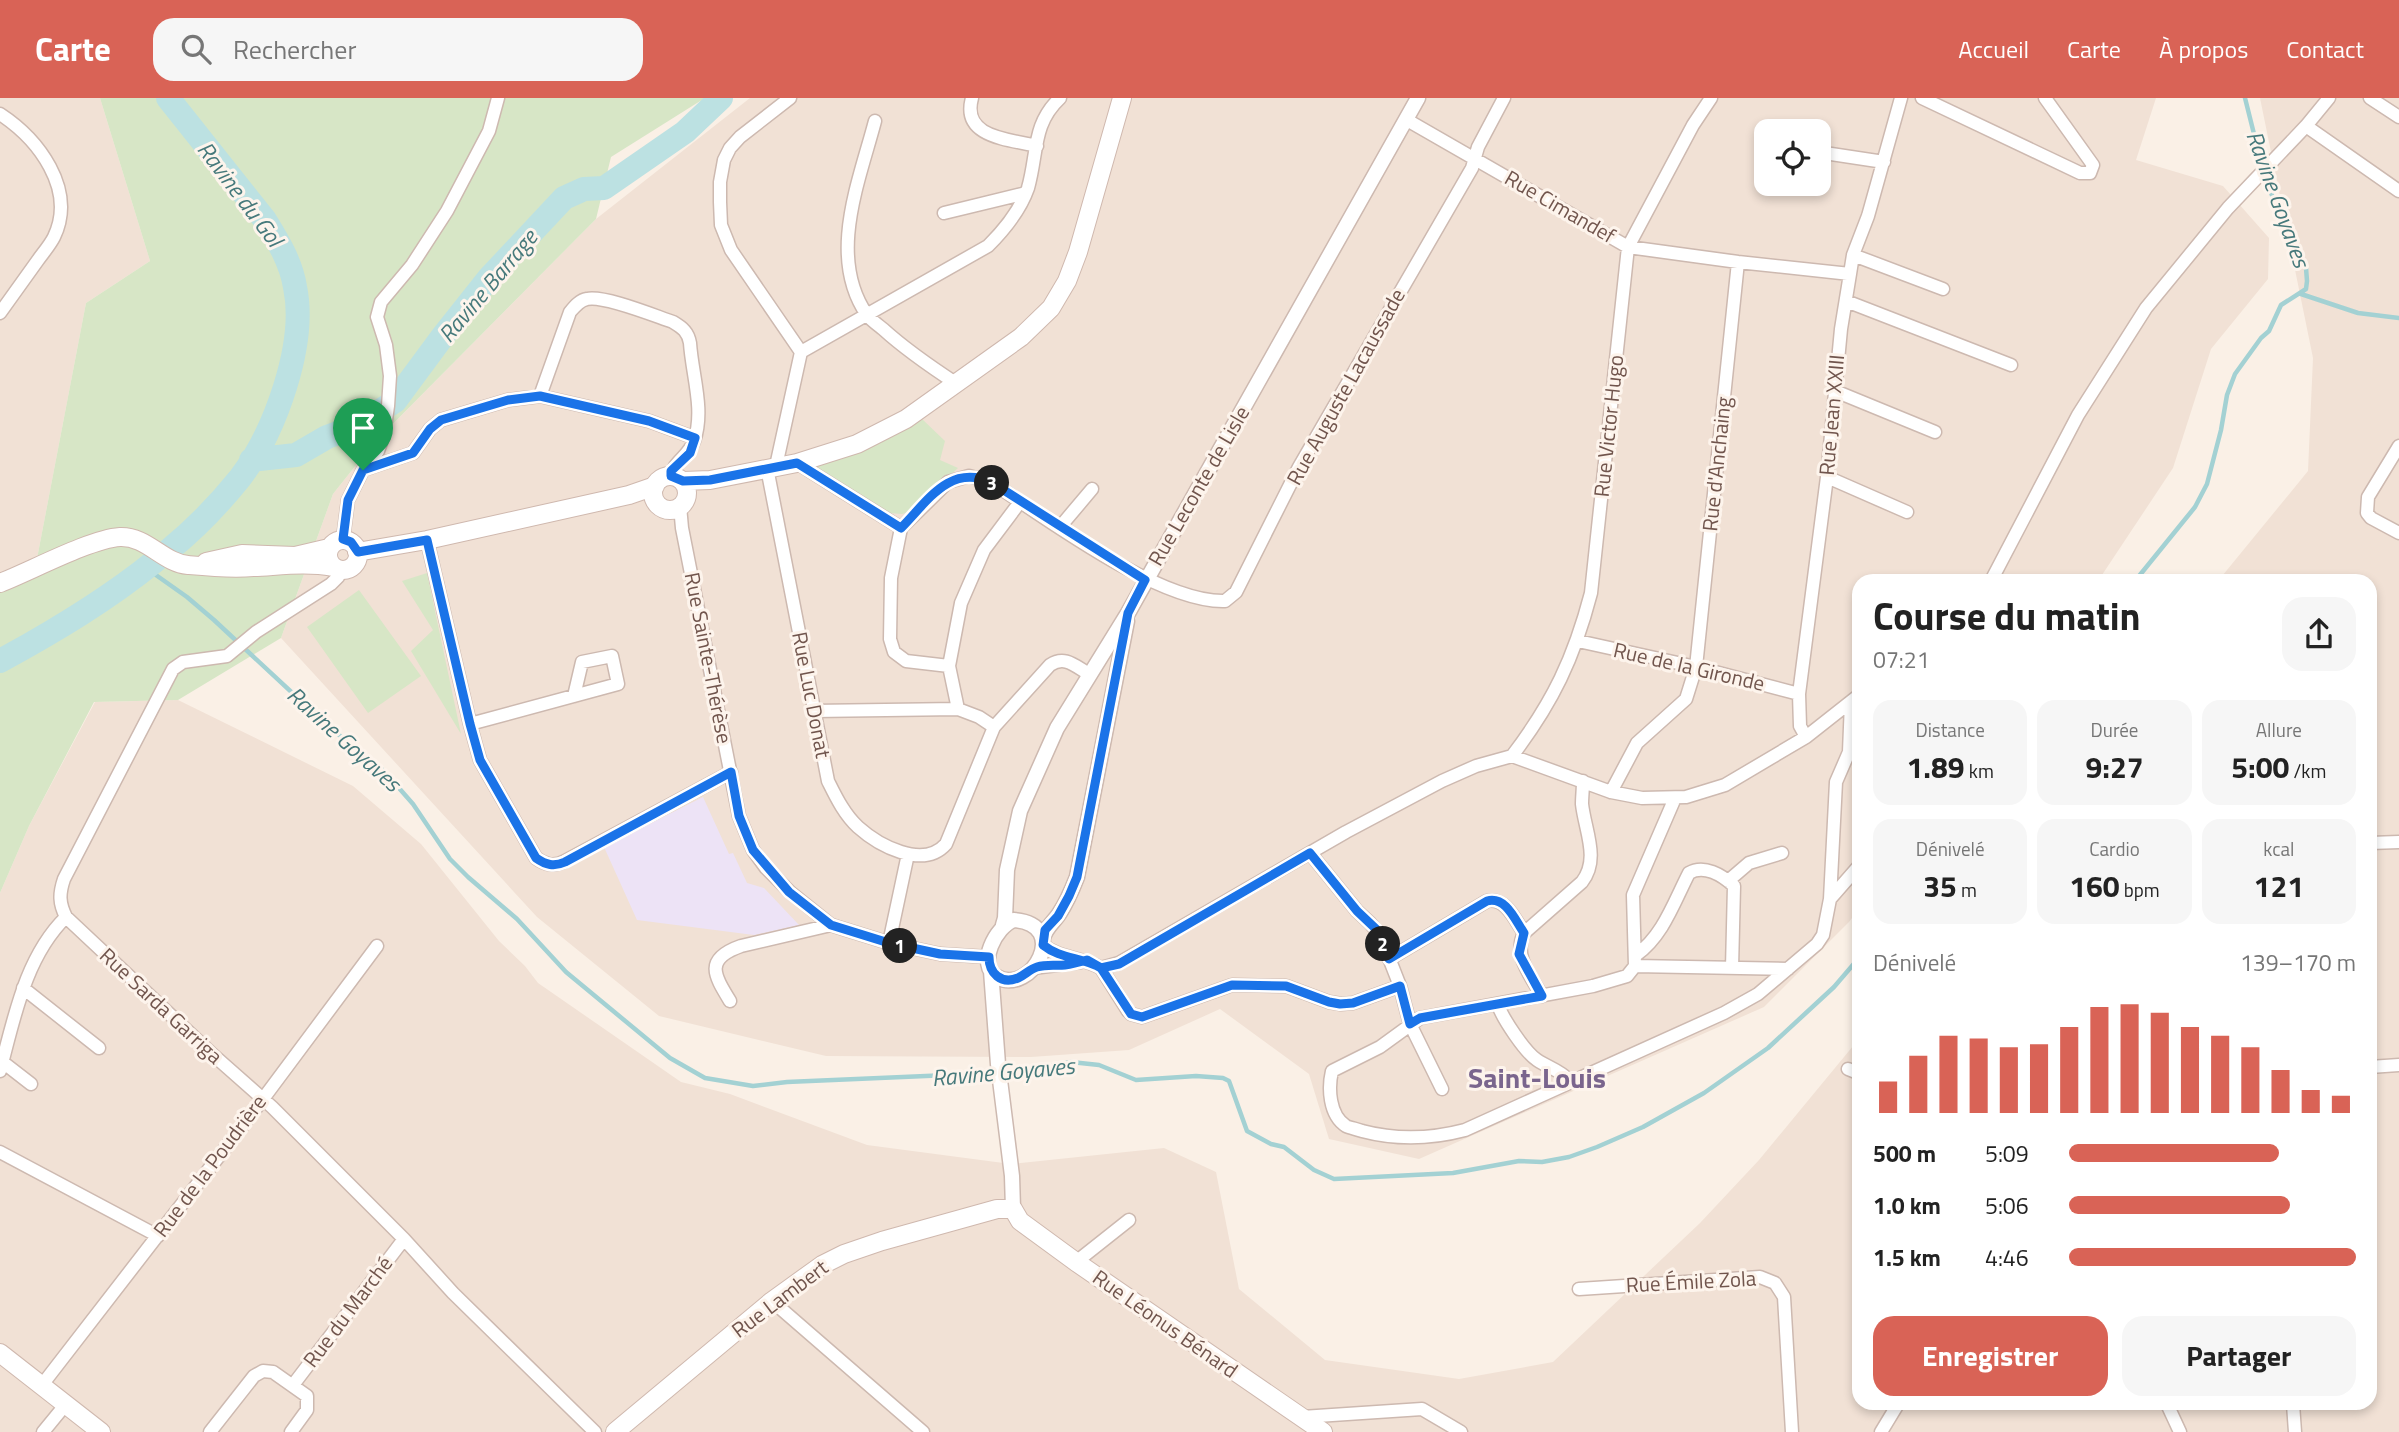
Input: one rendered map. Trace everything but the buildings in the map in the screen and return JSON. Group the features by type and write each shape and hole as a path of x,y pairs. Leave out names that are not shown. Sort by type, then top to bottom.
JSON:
{"main road":[{"path":"654,492 660,506 678,493 710,480 797,463 857,444 906,419 1021,337 1051,308 1067,281 1078,252 1122,98"},
{"path":"654,492 661,479 678,493"},
{"path":"358,552 654,492"},
{"path":"0,583 93,544 119,537 143,541 178,563 196,565 225,568 307,564 347,570 355,564 358,552 351,542 295,556 230,556 196,565"},
{"path":"336,544 327,558 336,568"},
{"name":"Rue Léonus Bénard","path":"1013,1209 1020,1221 1076,1262 1323,1432"},
{"name":"Rue Lambert","path":"615,1432 772,1301 822,1265 844,1254 986,1211 1013,1209"},
{"path":"0,1353 102,1432"}],"street":[{"path":"336,544 348,500 363,470 378,451 384,434 390,376 386,345 377,317 381,302 412,265 447,211 489,131 498,98"},
{"path":"790,98 730,148 724,160 720,202 721,225 730,250 801,352"},
{"path":"972,98 969,108 975,126 984,132 1037,146"},
{"path":"772,467 801,352 988,246 1005,230 1026,193 1042,119 1060,98"},
{"name":"Rue Leconte de Lisle","path":"1003,925 1007,870 1020,811 1057,728 1128,613 1418,98"},
{"name":"Rue Auguste Lacaussade","path":"901,528 948,482 958,477 980,478 1145,580 1211,602 1225,601 1236,592 1299,467 1472,168 1478,147 1504,98"},
{"name":"Rue Victor Hugo","path":"1512,756 1550,701 1578,641 1591,593 1628,247 1693,125 1711,98"},
{"name":"Rue Jean XXIII","path":"1806,737 1800,726 1799,694 1850,274 1853,255 1868,216 1901,98"},
{"path":"1922,98 2080,173 2090,173 2093,165 2045,98"},
{"path":"1995,574 2078,415 2146,308 2246,188 2329,98"},
{"path":"2370,98 2399,117"},
{"path":"0,114 25,132 39,148 54,176 60,204 54,238 0,313"},
{"name":"Rue Cimandef","path":"1407,120 1628,247 1850,274"},
{"path":"875,121 849,222 847,257 854,288 867,316 909,353 957,384"},
{"path":"2306,126 2399,191"},
{"path":"1831,154 1884,162"},
{"path":"944,213 1026,193"},
{"path":"1853,255 1943,289"},
{"name":"Rue d'Anchaing","path":"1611,792 1637,743 1686,699 1696,667 1738,262"},
{"path":"540,396 570,312 576,304 585,299 605,300 673,322 688,334 698,408 695,438 690,453 674,467 678,493"},
{"path":"1846,301 2011,365"},
{"path":"1835,391 1935,432"},
{"path":"363,470 413,453 430,429 441,420 508,400 540,396 649,421 695,438"},
{"path":"2399,446 2368,497 2366,506 2371,519 2399,533"},
{"path":"797,463 901,528 891,578 890,639 894,652 906,661 949,666"},
{"name":"Rue Luc Donat","path":"772,467 813,711 828,781 838,802 857,826 880,844 908,854 929,855 939,851 946,844 994,727"},
{"path":"1827,477 1907,512"},
{"path":"1060,527 1091,489"},
{"name":"Rue Sainte-Thérèse","path":"678,493 682,528 739,816 753,850 789,892 831,925 889,943 990,964"},
{"path":"958,709 949,666 961,603 984,550 1020,502"},
{"path":"427,540 480,760 536,858 551,865 565,862 731,772"},
{"path":"32,1084 1,1064 23,988 51,934 66,917 60,904 64,879 173,669 183,662 227,656 256,632 331,584 338,577 336,568"},
{"path":"994,1018 1004,994 1016,979 1032,968 1042,956 1045,930 1058,916 1077,877 1128,613"},
{"name":"Rue de la Gironde","path":"1578,641 1696,667 1799,694"},
{"path":"813,711 958,709 994,727 1058,660 1066,660 1089,674"},
{"path":"470,724 574,696"},
{"path":"1101,968 1119,964 1136,955 1310,853 1442,781 1476,766 1512,756 1611,792 1642,798 1675,798 1705,793 1725,785 1806,737 1852,706"},
{"path":"1732,968 1734,886 1704,869 1696,869 1689,873 1658,933 1627,976 1616,981 1420,1018 1380,1047 1332,1071 1329,1082 1336,1116 1347,1126 1386,1136 1443,1136 1465,1130 1724,1013 1758,994 1817,944 1823,935 1830,899 1836,782 1849,752 1852,731"},
{"path":"1542,996 1519,954 1524,933 1589,873 1591,862 1582,804 1583,781"},
{"path":"1636,960 1633,895 1675,798"},
{"path":"2377,844 2399,842"},
{"path":"1728,881 1749,863 1782,852"},
{"path":"1310,853 1357,911 1376,929 1400,986 1410,1024 1442,1089"},
{"path":"889,943 908,854"},
{"path":"1830,899 1852,874"},
{"path":"1389,959 1493,900 1506,906 1524,933"},
{"name":"Rue Sarda Garriga","path":"66,917 262,1099 404,1239 453,1293 595,1432"},
{"path":"1013,1209 990,964 993,939 1003,925 1014,920 1027,922 1033,925 1043,942 1062,956 1087,960 1101,968 1128,1011 1142,1017 1232,985 1286,986 1340,1004 1353,1003 1400,986"},
{"path":"730,1001 716,978 718,958 741,946 831,925"},
{"name":"Rue de la Poudrière","path":"42,1385 377,946"},
{"path":"1032,968 1087,960"},
{"path":"1636,960 1732,968 1788,969"},
{"path":"990,964 1001,978 1016,979"},
{"path":"23,988 99,1048"},
{"path":"1498,1004 1529,1053 1539,1062 1558,1070 1570,1081"},
{"path":"2377,1067 2399,1065"},
{"path":"0,1152 158,1236"},
{"path":"1076,1262 1129,1220"},
{"name":"Rue du Marché","path":"293,1385 404,1239"},
{"name":"Rue Émile Zola","path":"1579,1289 1759,1277 1771,1280 1779,1287 1784,1297 1792,1432"},
{"path":"772,1301 923,1432"},
{"name":"Rue du Marché","path":"210,1432 257,1373 263,1371 274,1373 305,1393 309,1403 307,1410 291,1432"},
{"path":"43,1432 66,1404"},
{"path":"1302,1418 1422,1409 1461,1432"},
{"path":"1881,1432 1894,1410"},
{"path":"2170,1410 2179,1432"},
{"path":"2293,1410 2295,1432"}],"shaded area":[{"path":"0,98 100,98 150,261 86,303 35,569 0,590"},
{"path":"750,98 2156,98 2136,160 2223,186 2269,238 2268,279 2211,349 2173,468 2103,574 1852,574 1852,918 1849,922 1764,1007 1419,1159 1329,1139 1309,1074 1220,1009 1129,1050 1031,1057 826,1056 659,1016 537,917 281,638 333,494 372,445 596,219"},
{"path":"2260,98 2399,98 2399,1432 0,1432 0,893 29,826 95,702 178,700 353,786 421,844 499,941 538,983 681,1082 730,1094 867,1145 1011,1164 1164,1148 1216,1172 1239,1289 1325,1360 1459,1379 1553,1362 1700,1223 1759,1160 1852,1047 1852,1410 2377,1410 2377,574 2224,574 2308,471 2313,358"},
{"path":"703,797 729,854 733,853 747,883 764,888 799,925 754,935 637,920 604,847"}],"green space":[{"path":"100,98 705,98 611,157 596,219 372,445 333,494 281,638 178,700 94,702 29,826 0,893 0,590 35,569 86,303 150,261"},
{"path":"921,418 945,441 940,460 958,468 913,511 889,513 814,466 869,446"},
{"path":"427,573 461,734 411,651 433,630 402,581"},
{"path":"359,590 421,676 368,713 307,627"}],"waterway":[{"name":"Ravine du Gol","path":"168,98 270,228 290,269 298,310 292,360 285,387 265,437 232,488 169,550"},
{"name":"Ravine Barrage","path":"251,460 296,455 327,437 357,426 395,401 489,278 564,198 584,189 604,188 685,132 721,98"},
{"name":"Ravine Goyaves","path":"2141,574 2195,507 2207,484 2227,395 2235,374 2269,331 2281,305 2306,289 2306,268 2279,215 2263,170 2245,98"},
{"path":"2301,294 2358,313 2399,318"},
{"name":"Ravine du Gol","path":"0,661 80,614 155,561"},
{"name":"Ravine Goyaves","path":"146,568 214,620 329,727 384,771 413,804 450,859 517,919 566,972 670,1058 705,1078 753,1086 787,1082 972,1074 1000,1076 1071,1062 1099,1065 1136,1080 1196,1076 1223,1078 1229,1081 1247,1131 1271,1144 1284,1147 1314,1170 1334,1179 1453,1173 1519,1161 1542,1162 1569,1157 1643,1127 1704,1093 1768,1048 1834,987 1852,966"}],"district":[{"name":"Saint-Louis","path":"1537,1078"}],"route":[{"path":"363,470 348,500 343,539 355,545 358,552 427,540 480,760 536,858 543,863 558,865 565,862 731,772 739,816 753,850 789,892 831,925 889,943 940,954 989,957 991,971 995,976 1008,980 1016,979 1032,968 1087,960 1101,968 1128,1011 1136,1016 1150,1016 1223,987 1240,984 1293,987 1340,1004 1353,1003 1400,986 1410,1024 1420,1018 1542,996 1519,954 1520,940 1524,933 1506,906 1499,901 1487,901 1389,959 1376,929 1357,911 1310,853 1119,964 1101,968 1087,960 1062,956 1043,945 1045,930 1058,916 1077,877 1128,613 1145,580 991,482 969,477 958,477 948,482 901,528 797,463 710,480 683,481 671,476 671,471 690,453 695,438 649,421 540,396 508,400 441,420 434,424 413,453 363,470"}]}
